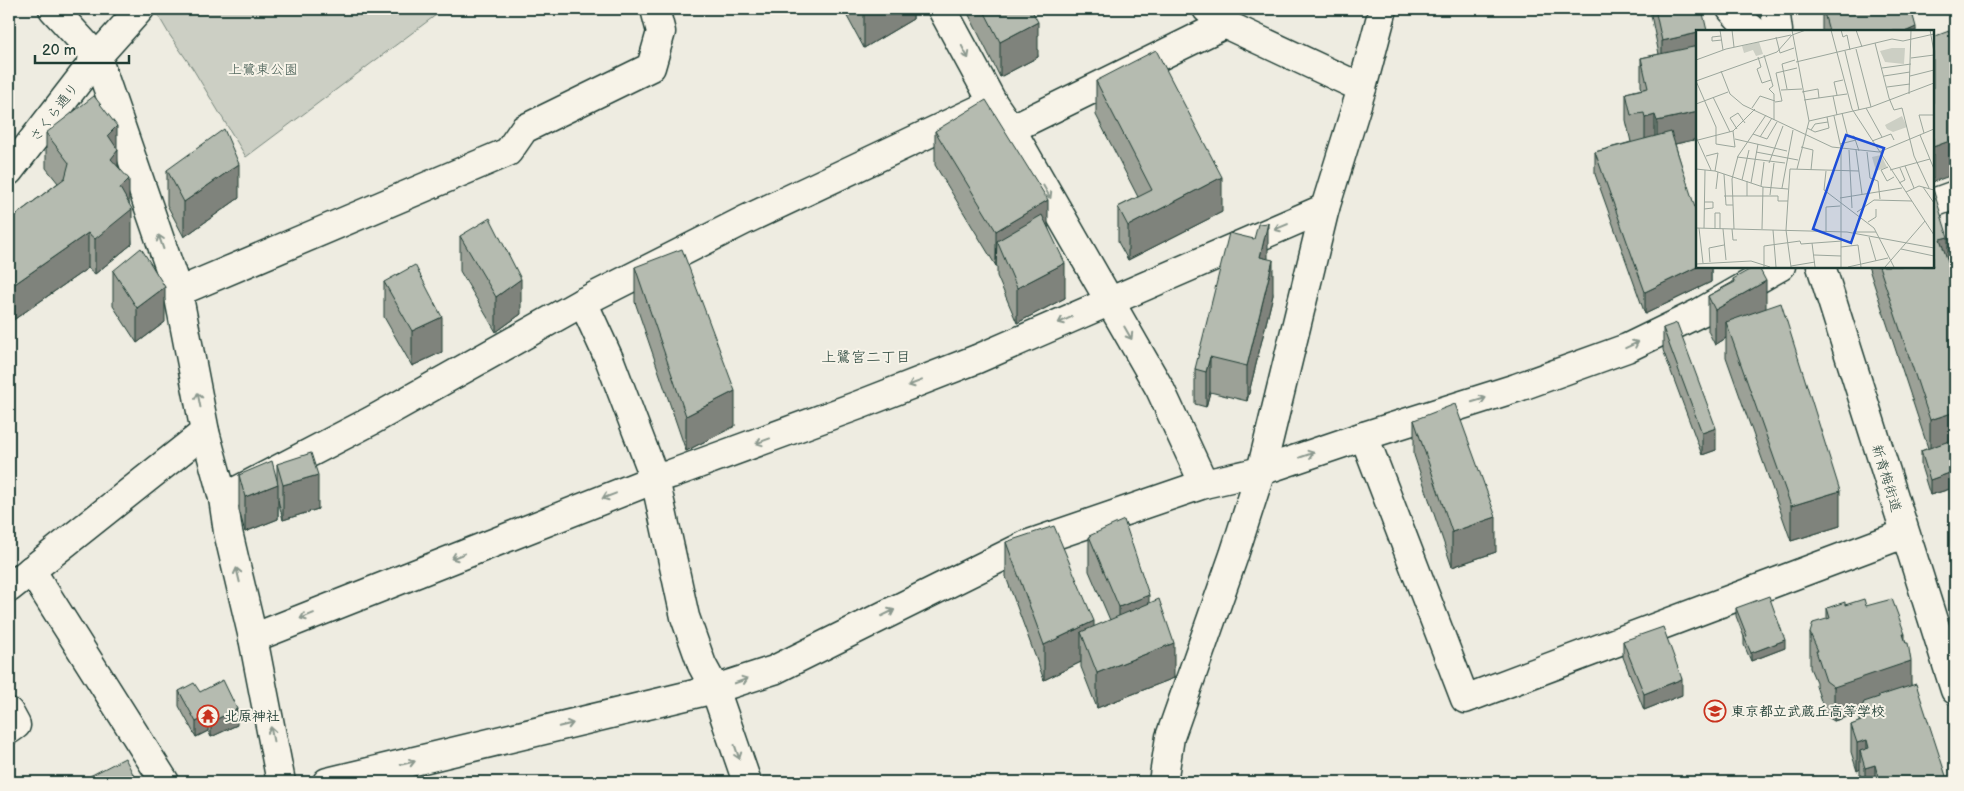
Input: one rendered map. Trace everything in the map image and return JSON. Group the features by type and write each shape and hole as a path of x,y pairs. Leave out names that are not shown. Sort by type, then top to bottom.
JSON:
{"street":[{"path":"53,9 97,57 178,292 205,432 223,498 228,532 253,638 281,782"},
{"name":"さくら通り","path":"9,171 97,57 140,9"},
{"path":"178,292 508,152 524,129 651,67 661,32 655,9"},
{"path":"942,9 993,104 1011,129 1160,389 1204,484"},
{"path":"1163,782 1170,738 1261,472 1326,208 1362,88 1383,9"},
{"path":"1731,9 1753,30"},
{"path":"1775,9 1778,30"},
{"path":"1011,129 1216,16 1362,88"},
{"path":"223,498 371,421 583,302 745,220 993,104"},
{"path":"1934,203 1955,195"},
{"path":"253,638 655,479 877,398 977,359 1109,300 1326,208"},
{"path":"327,782 715,689 774,670 1026,545 1204,484 1261,472 1364,436 1516,388 1627,348 1700,312 1777,268"},
{"name":"新青梅街道","path":"1822,268 1904,534 1955,690"},
{"path":"583,302 610,360 655,479 685,617 702,665 715,689 747,782"},
{"path":"9,588 205,432"},
{"path":"1364,436 1465,699 1904,534"},
{"path":"31,570 165,782"},
{"path":"9,712 16,725 9,730"}],"green space":[{"name":"上鷺東公園","path":"156,9 444,9 246,157 193,69 169,34"}],"building":[{"path":"861,9 872,9 864,14"},
{"path":"983,9 1031,9 1038,22 1000,42"},
{"path":"1655,9 1702,9 1707,30 1696,30 1696,33 1662,41"},
{"path":"1823,9 1911,9 1916,27 1909,30 1829,30"},
{"path":"1949,31 1955,49 1955,139 1934,147 1934,37"},
{"path":"1696,46 1696,112 1657,121 1655,115 1645,118 1644,113 1631,115 1626,93 1648,88 1641,58"},
{"path":"1156,50 1222,177 1128,226 1118,207 1152,190 1096,81"},
{"path":"94,96 117,126 108,135 118,150 111,159 129,179 120,188 132,209 95,239 88,233 9,288 9,220 65,178 69,163 46,133"},
{"path":"986,100 1048,200 996,231 935,131"},
{"path":"224,129 239,164 184,202 167,170"},
{"path":"1671,132 1696,211 1696,267 1645,292 1595,152"},
{"path":"1934,192 1948,237 1940,239 1955,281 1955,412 1930,420 1880,268 1934,268"},
{"path":"1042,215 1065,263 1017,288 997,241"},
{"path":"490,218 521,279 496,297 460,236"},
{"path":"1268,223 1260,257 1273,260 1247,366 1210,357 1206,372 1195,369 1229,233 1254,239 1258,224"},
{"path":"141,248 165,287 137,308 113,271"},
{"path":"682,249 735,391 686,416 635,267"},
{"path":"415,265 442,317 412,331 384,282"},
{"path":"1752,268 1759,268 1766,281 1715,310 1708,296 1735,282 1733,279"},
{"path":"1781,303 1840,491 1791,506 1726,322"},
{"path":"1677,323 1716,428 1702,433 1663,328"},
{"path":"1455,404 1496,517 1452,532 1414,420"},
{"path":"1955,439 1955,471 1930,480 1921,451"},
{"path":"311,453 318,475 283,485 277,464"},
{"path":"272,461 278,484 245,497 239,475"},
{"path":"1955,481 1955,498 1950,482"},
{"path":"1124,520 1149,595 1119,607 1089,536"},
{"path":"1054,526 1094,621 1044,645 1006,542"},
{"path":"1769,596 1785,640 1751,653 1744,637 1747,636 1736,608"},
{"path":"1159,599 1174,643 1097,673 1081,632"},
{"path":"1864,599 1866,606 1892,599 1905,634 1903,634 1906,643 1908,643 1911,661 1834,687 1826,681 1816,651 1818,651 1810,633 1813,623 1830,618 1827,608 1845,602 1845,605"},
{"path":"1663,627 1682,679 1644,694 1623,641"},
{"path":"223,680 237,709 211,722 208,716 196,722 179,691 194,683 200,692"},
{"path":"1916,684 1948,782 1872,782 1879,780 1875,765 1865,768 1860,751 1869,748 1867,740 1857,743 1851,725 1861,721 1859,714 1864,702"},
{"path":"125,758 137,782 93,782 90,776"}],"place":[{"name":"東京都立武蔵丘高等学校","path":"1715,711"},
{"name":"北原神社","path":"208,716"}],"district":[{"name":"上鷺宮二丁目","path":"866,357"}]}
